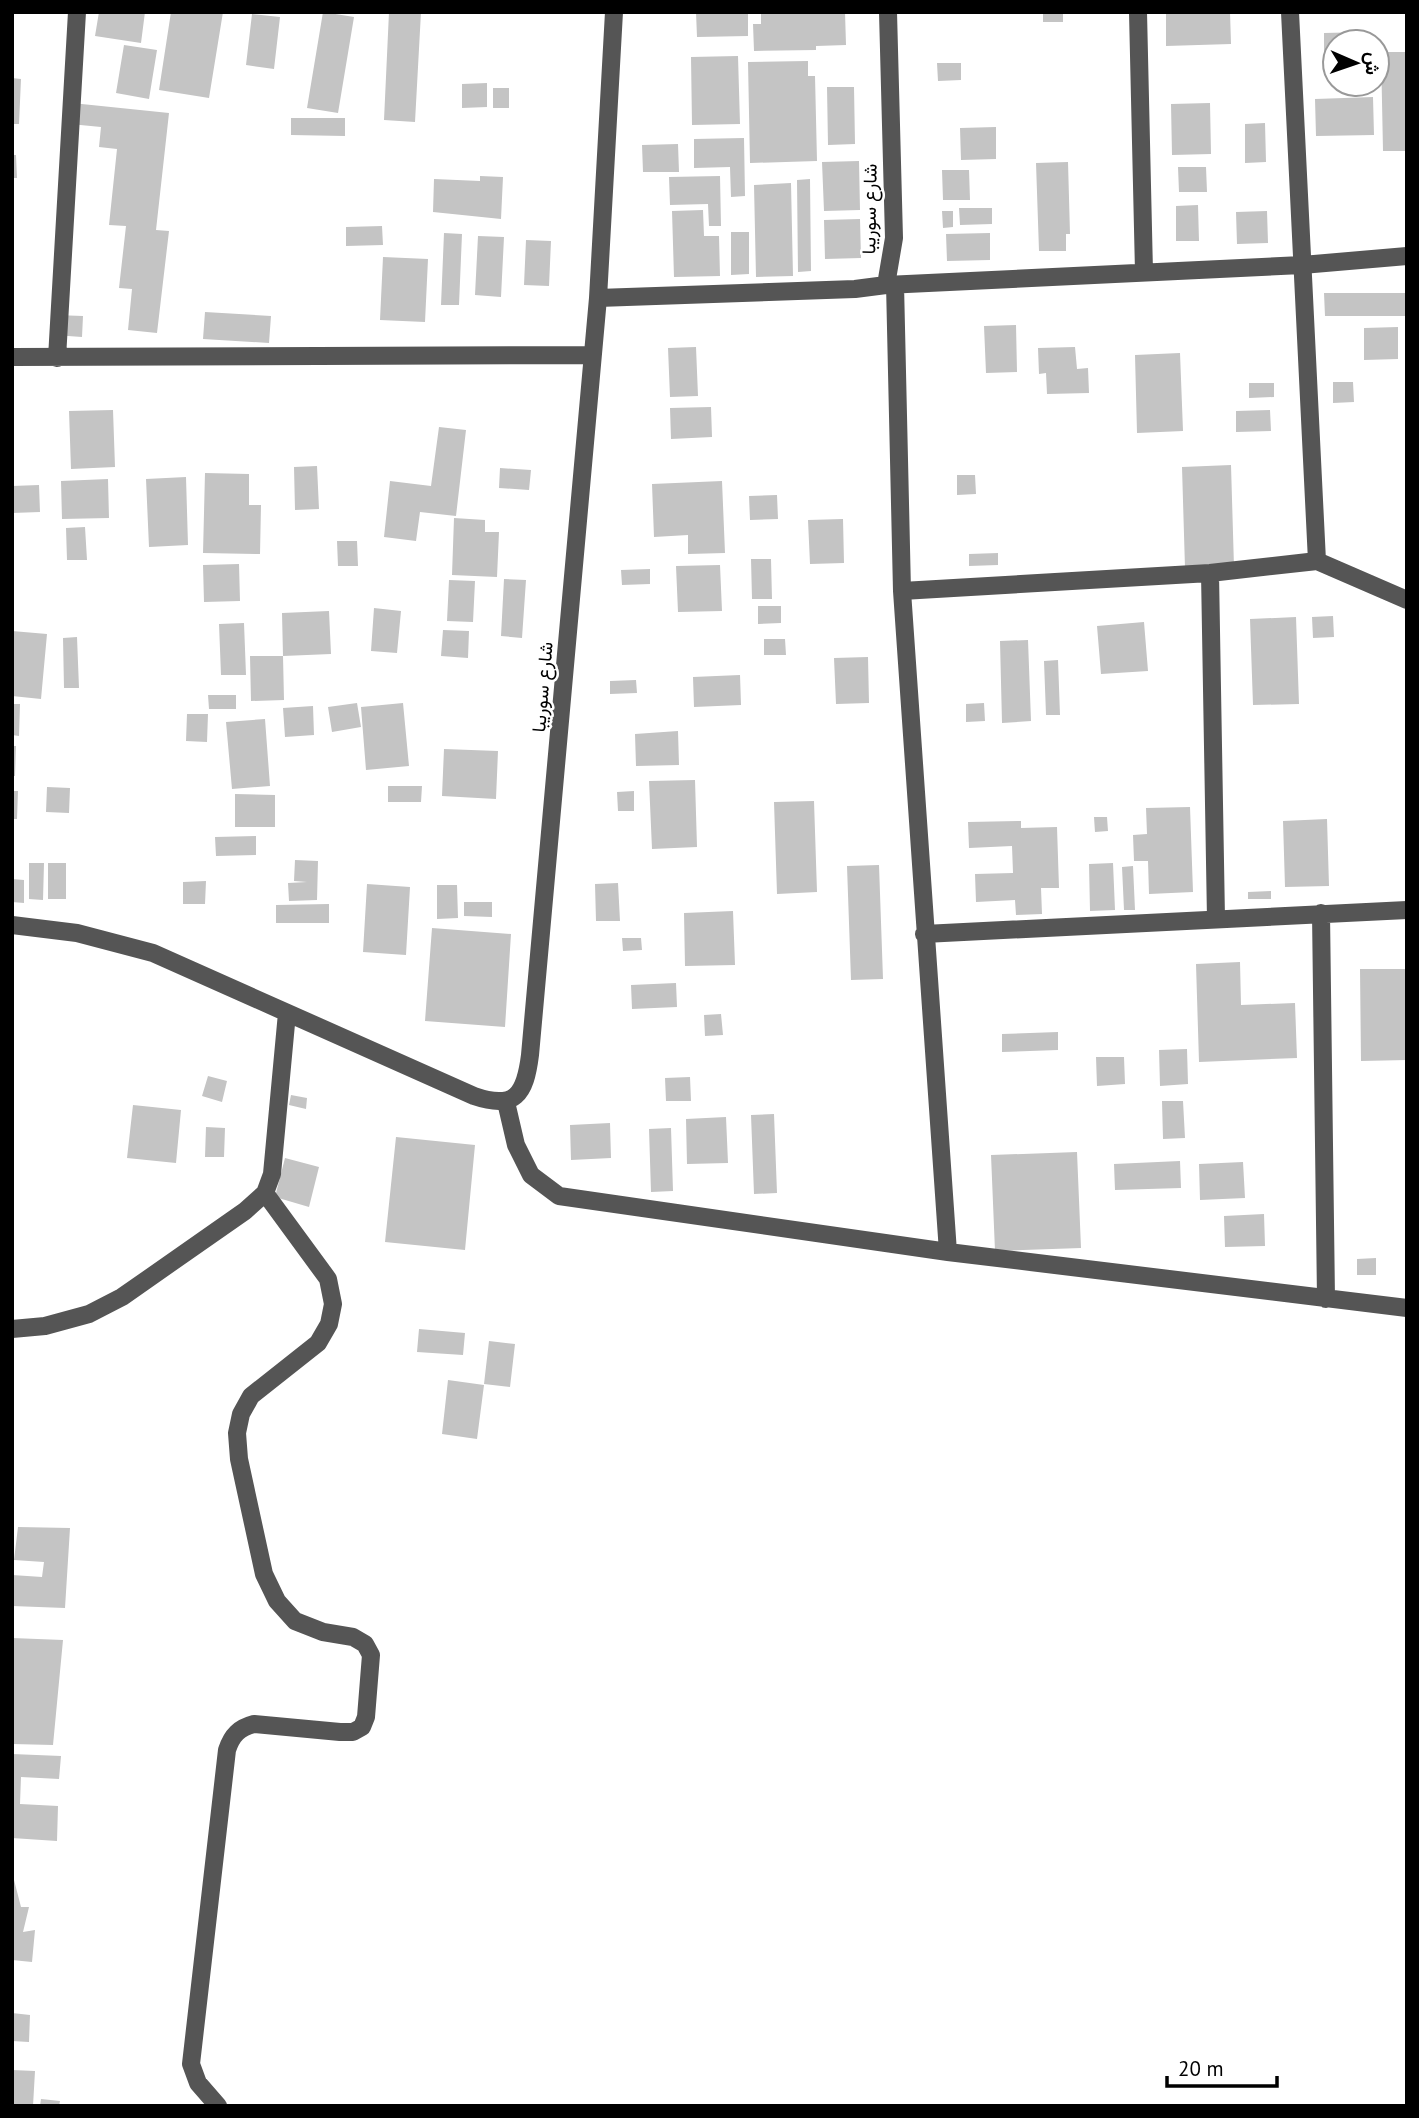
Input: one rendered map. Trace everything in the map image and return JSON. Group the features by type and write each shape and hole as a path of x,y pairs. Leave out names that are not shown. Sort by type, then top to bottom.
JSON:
{"street":[{"path":"57,358 77,12"},
{"name":"شارع سوريبا","path":"506,1102 518,1095 527,1080 530,1055 598,298 614,12"},
{"name":"شارع سوريبا","path":"888,12 894,238 890,284 902,591 948,1252"},
{"path":"1138,12 1144,272"},
{"path":"1290,12 1317,561"},
{"path":"598,298 855,289 890,284 1301,265 1407,256"},
{"path":"12,357 593,355"},
{"path":"902,591 1210,573 1317,561 1407,600"},
{"path":"1210,573 1216,919"},
{"path":"924,934 1407,910"},
{"path":"1321,913 1326,1299"},
{"path":"12,925 77,933 153,953 474,1096 492,1102 506,1102 516,1145 531,1175 559,1196 948,1252 1407,1308"},
{"path":"12,1329 45,1326 89,1314 122,1297 245,1211 265,1193 272,1174 287,1013"},
{"path":"218,2106 198,2084 191,2064 227,1749 232,1736 243,1727 254,1724 340,1732 362,1727 366,1717 371,1655 365,1644 352,1637 323,1632 295,1621 276,1601 264,1574 239,1459 237,1433 240,1414 251,1396 318,1343 329,1324 333,1304 328,1279 265,1193"}],"building":[{"path":"99,12 145,12 141,43 95,36"},
{"path":"171,12 223,12 209,98 159,90"},
{"path":"323,12 354,17 338,113 307,108"},
{"path":"389,12 421,12 415,122 384,120"},
{"path":"696,12 748,12 748,36 697,37"},
{"path":"761,12 845,12 846,45 816,46 816,50 754,51 753,24 761,24"},
{"path":"1043,12 1063,12 1063,22 1043,22"},
{"path":"1166,12 1230,12 1231,44 1166,46"},
{"path":"252,14 280,17 274,69 246,65"},
{"path":"124,45 157,50 149,99 116,93"},
{"path":"1391,52 1407,52 1407,151 1383,151 1382,98 1391,98"},
{"path":"738,56 740,124 692,125 691,57"},
{"path":"808,61 808,76 815,76 817,161 750,163 748,62"},
{"path":"937,63 961,63 961,80 938,81"},
{"path":"12,78 21,79 19,124 12,124"},
{"path":"487,83 487,107 462,108 462,84"},
{"path":"827,87 854,87 855,144 828,145"},
{"path":"493,88 509,88 509,108 493,108"},
{"path":"1373,98 1374,135 1316,136 1315,99"},
{"path":"72,103 169,113 156,230 169,231 157,333 128,330 132,289 119,288 126,226 109,225 117,149 99,147 101,127 70,124"},
{"path":"1210,103 1211,154 1172,155 1171,104"},
{"path":"291,118 345,118 345,136 291,135"},
{"path":"1265,123 1266,162 1245,163 1245,124"},
{"path":"996,127 996,159 961,160 960,128"},
{"path":"744,138 745,196 731,197 730,167 694,168 694,139"},
{"path":"678,144 679,172 643,172 642,145"},
{"path":"12,155 16,155 17,178 12,178"},
{"path":"859,161 860,210 824,211 822,162"},
{"path":"1068,162 1070,234 1066,234 1066,251 1039,251 1036,163"},
{"path":"1178,167 1206,167 1207,192 1179,192"},
{"path":"942,170 969,170 970,200 943,200"},
{"path":"480,176 503,177 501,219 433,212 434,179 480,181"},
{"path":"720,176 721,226 709,226 708,204 670,205 669,177"},
{"path":"810,179 811,271 798,272 797,180"},
{"path":"791,183 793,276 756,277 754,185"},
{"path":"1198,205 1199,241 1176,241 1176,206"},
{"path":"959,208 992,208 992,224 960,225"},
{"path":"703,210 704,236 719,236 720,276 674,277 672,211"},
{"path":"942,211 953,211 953,227 943,228"},
{"path":"1267,211 1268,243 1237,244 1236,212"},
{"path":"860,219 861,258 825,259 824,220"},
{"path":"382,226 383,245 346,246 346,227"},
{"path":"731,232 749,232 749,274 731,275"},
{"path":"444,233 462,234 459,305 441,305"},
{"path":"990,233 990,260 947,261 946,234"},
{"path":"478,236 504,237 501,297 475,295"},
{"path":"526,240 551,241 549,286 524,285"},
{"path":"383,257 428,259 425,322 380,320"},
{"path":"1324,293 1407,293 1407,316 1325,316"},
{"path":"205,312 271,316 269,343 203,339"},
{"path":"55,315 83,316 82,337 54,335"},
{"path":"1016,325 1017,372 986,373 984,326"},
{"path":"1398,327 1398,359 1364,360 1364,328"},
{"path":"696,347 698,396 670,397 668,348"},
{"path":"1075,347 1077,369 1088,368 1089,393 1047,394 1046,373 1039,374 1038,348"},
{"path":"1180,353 1183,431 1137,433 1135,355"},
{"path":"1333,382 1353,382 1354,402 1333,403"},
{"path":"1249,383 1274,383 1274,397 1249,398"},
{"path":"711,407 712,437 671,439 670,408"},
{"path":"113,410 115,467 71,469 69,411"},
{"path":"1270,410 1271,431 1236,432 1236,411"},
{"path":"439,427 466,430 456,516 420,512 416,541 384,537 390,481 431,486"},
{"path":"1231,465 1234,567 1185,568 1182,467"},
{"path":"317,466 319,509 295,510 294,467"},
{"path":"500,468 531,470 529,490 499,488"},
{"path":"205,473 249,474 249,505 261,505 260,554 203,553"},
{"path":"957,475 975,475 976,494 957,495"},
{"path":"186,477 188,545 149,547 146,479"},
{"path":"108,479 109,518 62,519 61,481"},
{"path":"722,481 725,553 688,554 688,535 654,537 652,484"},
{"path":"39,485 40,512 12,513 12,486"},
{"path":"777,495 778,519 750,520 749,496"},
{"path":"454,518 485,520 485,532 499,532 497,577 452,575"},
{"path":"843,519 844,563 810,564 808,520"},
{"path":"85,527 87,560 67,560 66,528"},
{"path":"337,541 357,541 358,566 338,566"},
{"path":"998,553 998,565 969,566 969,554"},
{"path":"751,559 771,559 772,599 752,599"},
{"path":"239,564 240,601 204,602 203,565"},
{"path":"720,565 722,611 678,612 676,566"},
{"path":"650,569 650,584 622,585 621,570"},
{"path":"504,579 526,580 522,638 501,636"},
{"path":"449,580 475,581 473,622 447,621"},
{"path":"758,606 781,606 781,623 758,624"},
{"path":"374,608 401,611 397,653 371,651"},
{"path":"329,611 331,654 283,656 282,613"},
{"path":"1333,616 1334,637 1313,638 1312,617"},
{"path":"1296,617 1299,704 1253,705 1250,619"},
{"path":"1144,622 1148,671 1101,674 1097,626"},
{"path":"244,623 246,675 221,675 219,624"},
{"path":"443,630 469,631 468,658 441,656"},
{"path":"12,631 47,634 41,699 12,696"},
{"path":"77,637 79,688 64,688 63,638"},
{"path":"764,639 785,639 786,655 764,655"},
{"path":"1028,640 1031,721 1002,723 1000,641"},
{"path":"250,656 283,656 284,700 251,701"},
{"path":"868,657 869,703 836,704 834,658"},
{"path":"1058,660 1060,715 1046,715 1044,661"},
{"path":"740,675 741,705 694,707 693,677"},
{"path":"636,680 637,693 610,694 610,681"},
{"path":"208,695 236,695 236,709 209,709"},
{"path":"357,703 361,727 332,732 328,707"},
{"path":"403,703 409,766 366,770 361,707"},
{"path":"984,703 985,721 966,722 966,704"},
{"path":"12,704 20,704 19,736 12,735"},
{"path":"313,706 314,735 285,737 283,708"},
{"path":"187,714 208,714 207,742 186,741"},
{"path":"265,719 270,786 232,789 226,722"},
{"path":"678,731 679,765 636,766 635,734"},
{"path":"12,746 16,746 15,776 12,776"},
{"path":"444,749 498,751 496,799 442,796"},
{"path":"695,780 697,847 652,849 649,781"},
{"path":"388,786 422,786 421,802 388,802"},
{"path":"47,787 70,788 69,813 46,812"},
{"path":"12,791 18,791 17,819 12,819"},
{"path":"634,791 634,811 618,811 617,792"},
{"path":"235,794 275,795 275,827 235,827"},
{"path":"814,801 817,892 777,894 774,802"},
{"path":"1190,807 1193,892 1149,894 1148,861 1134,861 1133,835 1147,834 1146,808"},
{"path":"1094,817 1107,817 1108,831 1095,832"},
{"path":"1327,819 1329,886 1285,887 1283,821"},
{"path":"1021,821 1021,828 1057,827 1059,888 1041,888 1042,914 1016,915 1015,900 976,902 975,874 1013,873 1012,846 969,848 968,822"},
{"path":"256,836 256,855 216,856 215,837"},
{"path":"295,860 318,861 317,900 289,901 288,883 307,882 294,881"},
{"path":"29,863 44,863 43,900 29,899"},
{"path":"48,863 66,863 66,899 48,899"},
{"path":"1113,863 1115,910 1090,911 1089,864"},
{"path":"879,865 883,979 851,980 847,866"},
{"path":"1133,866 1135,910 1124,910 1122,867"},
{"path":"12,879 24,880 24,903 12,902"},
{"path":"206,881 205,904 183,904 183,882"},
{"path":"618,883 620,921 596,921 595,884"},
{"path":"367,884 410,887 406,955 363,952"},
{"path":"437,885 457,885 458,918 437,919"},
{"path":"1271,891 1271,899 1248,899 1248,892"},
{"path":"464,902 492,902 492,917 464,916"},
{"path":"329,904 329,923 276,923 276,905"},
{"path":"733,911 735,965 685,966 684,913"},
{"path":"432,928 511,934 505,1027 425,1021"},
{"path":"622,938 641,938 642,950 623,951"},
{"path":"1240,962 1241,1005 1295,1003 1297,1058 1199,1062 1196,964"},
{"path":"1360,969 1407,969 1407,1060 1361,1061"},
{"path":"676,983 677,1007 632,1009 631,985"},
{"path":"721,1014 723,1035 705,1036 704,1015"},
{"path":"1058,1032 1058,1050 1002,1052 1002,1034"},
{"path":"1187,1049 1188,1084 1160,1086 1159,1050"},
{"path":"1096,1057 1124,1057 1125,1084 1097,1086"},
{"path":"208,1076 227,1081 222,1102 202,1096"},
{"path":"690,1077 691,1101 666,1101 665,1078"},
{"path":"291,1095 307,1098 306,1109 289,1105"},
{"path":"1162,1101 1183,1101 1185,1138 1163,1139"},
{"path":"133,1105 181,1110 176,1163 127,1158"},
{"path":"774,1114 777,1193 754,1194 751,1115"},
{"path":"726,1117 728,1163 687,1164 686,1119"},
{"path":"610,1123 611,1158 571,1160 570,1125"},
{"path":"206,1127 225,1128 224,1157 205,1157"},
{"path":"671,1128 673,1191 651,1192 649,1129"},
{"path":"396,1137 475,1145 465,1250 385,1242"},
{"path":"1077,1152 1081,1248 995,1251 991,1155"},
{"path":"285,1158 319,1167 309,1207 275,1197"},
{"path":"1180,1161 1181,1188 1115,1190 1114,1164"},
{"path":"1243,1162 1245,1198 1200,1200 1199,1164"},
{"path":"1264,1214 1265,1246 1225,1247 1224,1216"},
{"path":"1376,1258 1376,1275 1357,1275 1357,1259"},
{"path":"419,1329 465,1333 463,1355 417,1352"},
{"path":"489,1341 515,1344 510,1387 484,1384"},
{"path":"448,1380 484,1385 477,1439 442,1434"},
{"path":"18,1527 70,1528 65,1608 12,1606 12,1575 42,1577 44,1562 14,1560"},
{"path":"12,1638 63,1640 53,1745 12,1744"},
{"path":"12,1754 61,1756 59,1779 21,1777 20,1804 58,1806 57,1841 12,1838"},
{"path":"13,1876 21,1907 29,1907 23,1932 35,1930 32,1962 12,1960"},
{"path":"12,2013 30,2015 29,2042 12,2041"},
{"path":"12,2070 35,2071 33,2106 12,2106"},
{"path":"41,2099 60,2101 59,2106 40,2106"}]}
